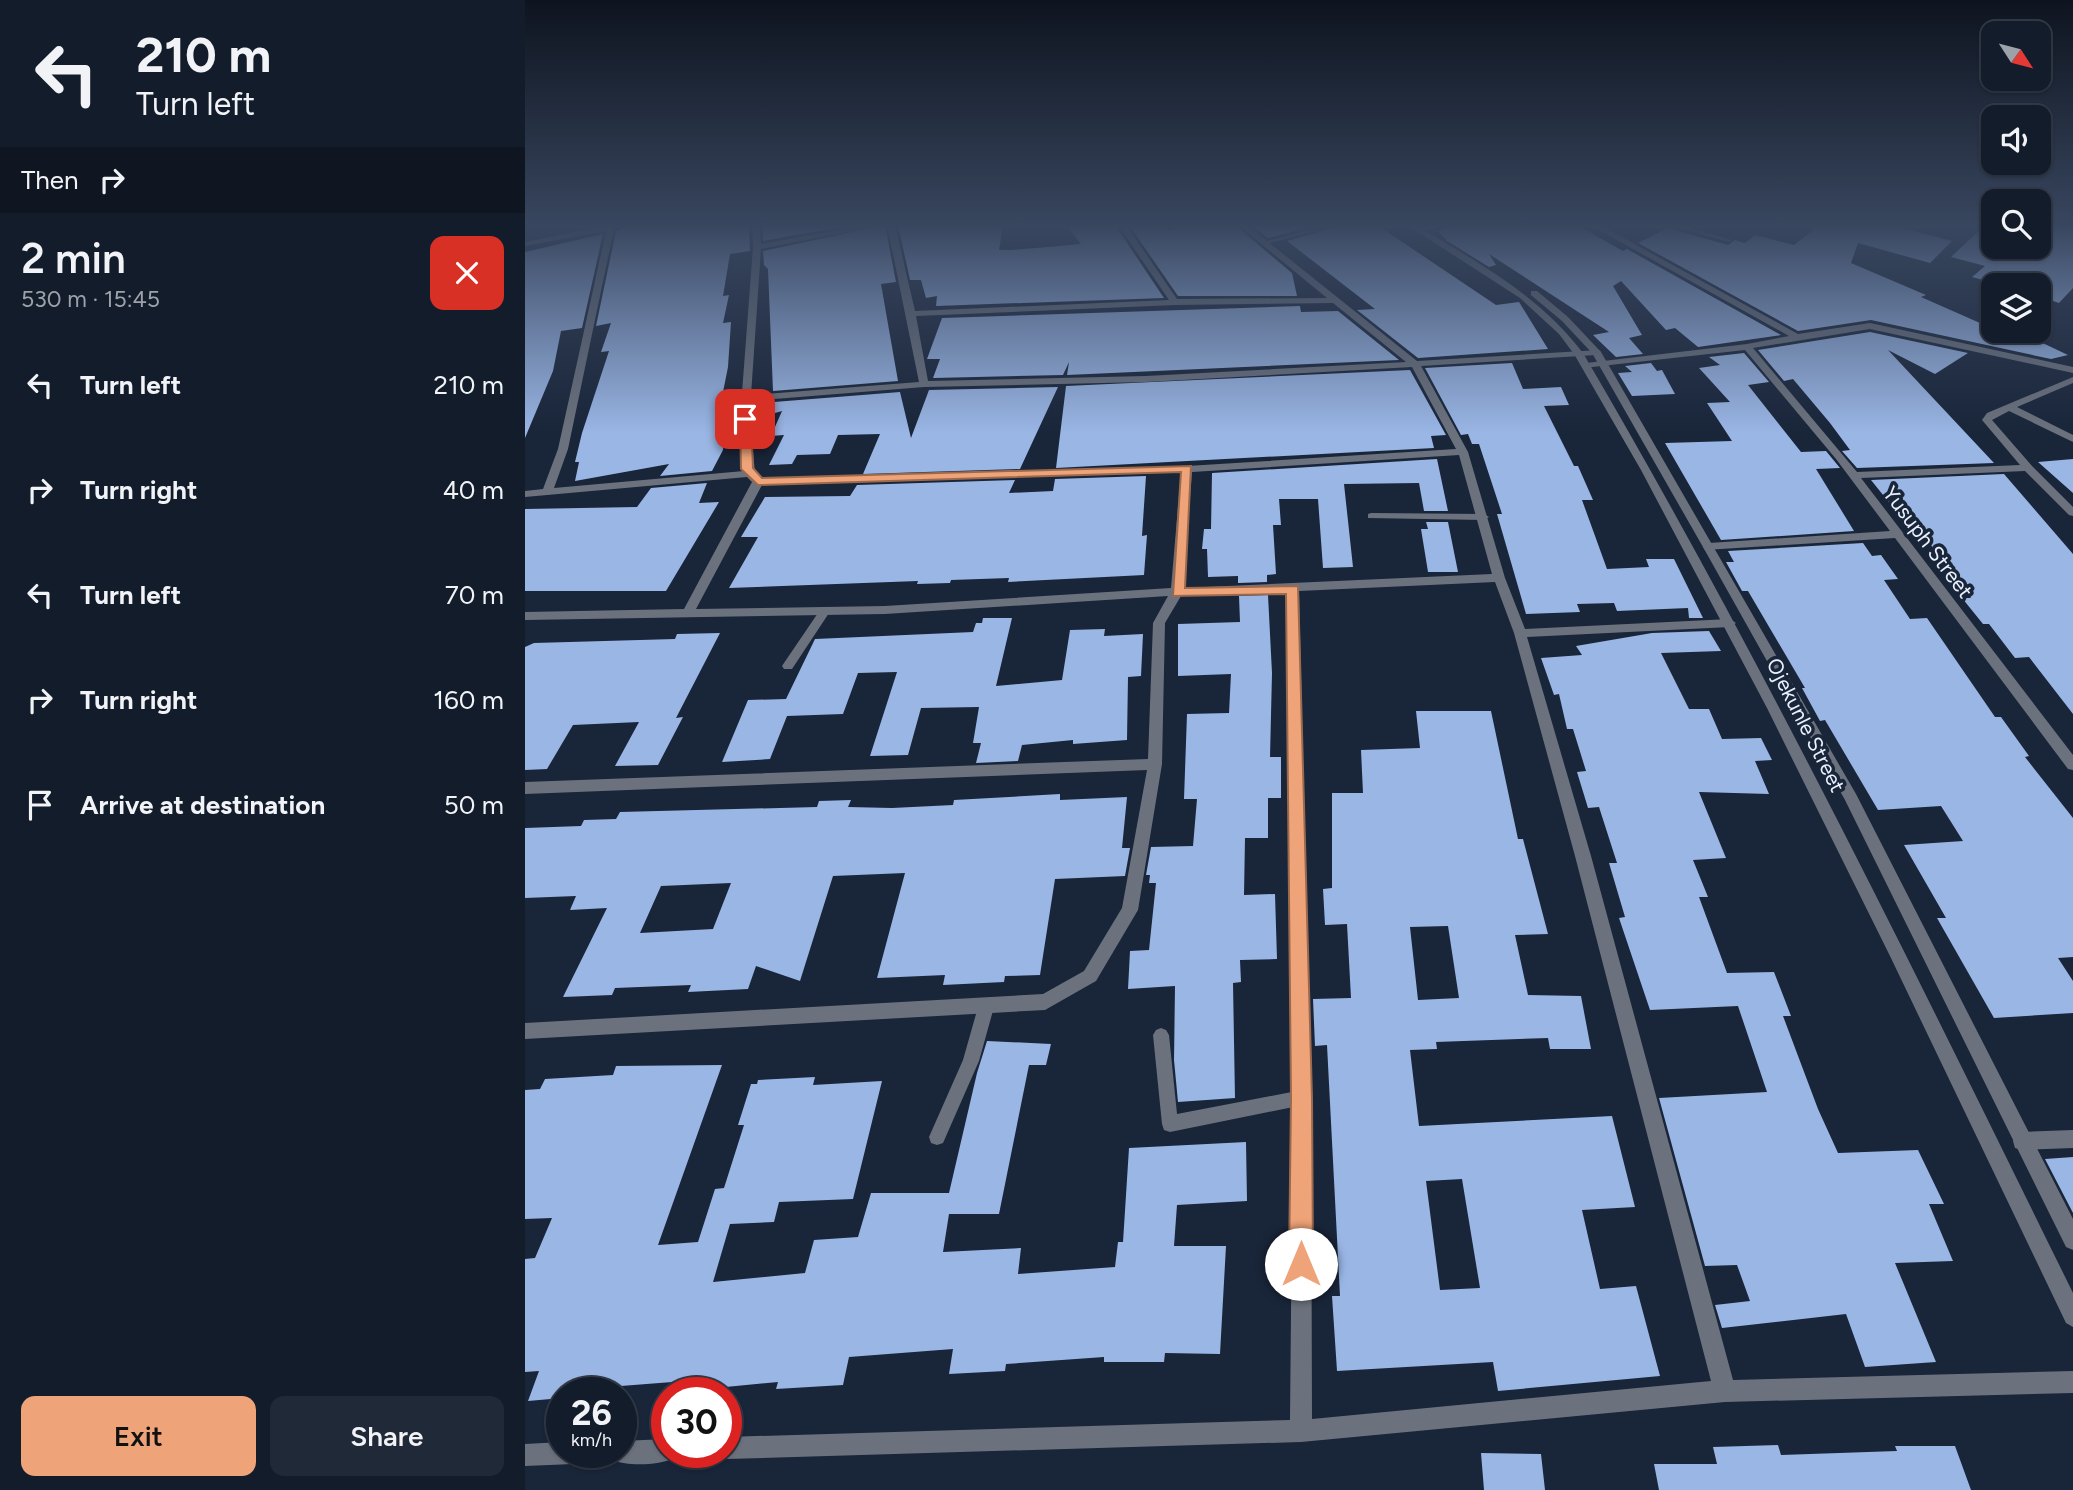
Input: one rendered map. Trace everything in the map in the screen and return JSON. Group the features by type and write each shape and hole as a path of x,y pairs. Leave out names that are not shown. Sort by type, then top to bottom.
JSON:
{"street":[{"path":"547,492 563,449 596,295"},
{"path":"689,611 754,478 746,431 754,295"},
{"path":"907,295 924,384"},
{"path":"1170,295 1175,302"},
{"path":"1331,295 1415,364 1463,452 1484,517 1499,578 1520,633 1583,856 1725,1391"},
{"name":"Ojekunle Street","path":"1523,295 1551,320 1582,360 1730,623 1822,803 2073,1316"},
{"name":"Ojekunle Street","path":"1536,295 1565,319 1599,359 1709,547 1850,798 2073,1240"},
{"path":"1720,295 1797,337"},
{"path":"911,314 1175,302 1338,300"},
{"path":"747,398 924,384 1146,379 1415,364 1599,359 1747,347 1870,326 2073,370"},
{"name":"Yusuph Street","path":"1747,347 1853,475 2073,765"},
{"path":"1582,360 1599,359"},
{"path":"2073,380 1990,415 1987,420 2028,468 2073,513"},
{"path":"2009,407 2073,439"},
{"path":"525,494 754,478 1187,468 1463,452"},
{"path":"525,1031 1045,1002 1090,976 1130,910 1155,764 1159,623 1177,592 1187,468"},
{"path":"1853,475 2028,468"},
{"path":"1709,547 1898,534"},
{"path":"525,616 689,611 824,612 1177,592 1499,578"},
{"path":"1293,589 1302,1098 1301,1431"},
{"path":"1520,633 1730,623"},
{"path":"525,788 1155,764"},
{"path":"2022,1141 2073,1139"},
{"path":"742,1448 1301,1431 1725,1391 2073,1382"},
{"path":"525,1455 546,1454"}],"lane":[{"path":"1371,516 1484,517"},
{"path":"788,666 824,612"},
{"path":"937,1138 971,1060 986,1007"},
{"path":"1161,1035 1170,1124 1302,1098"}],"building":[{"path":"525,295 589,295 582,328 561,331 553,371 525,438"},
{"path":"603,295 729,295 723,323 731,322 728,367 717,422 725,420 723,450 712,471 660,476 669,464 575,481 579,462 575,462 582,433 609,351 601,352 611,323 596,326"},
{"path":"769,295 883,295 898,381 773,391"},
{"path":"925,295 1162,295 1164,298 936,306 937,296 926,298"},
{"path":"1177,295 1297,296 1178,296"},
{"path":"1356,295 1480,295 1496,305 1519,302 1548,349 1418,358 1357,310 1375,309"},
{"path":"1551,295 1618,295 1642,335 1629,338 1643,354 1616,357 1593,335 1609,332"},
{"path":"1633,295 1709,295 1781,335 1698,347 1675,328 1666,330"},
{"path":"1732,295 1925,295 1921,297 1981,323 1981,343 2042,343 2068,355 2051,359 1871,320 1798,331"},
{"path":"2051,295 2067,295 2059,303 2051,300"},
{"path":"1300,306 1301,312 1338,311 1399,360 1067,375 1069,362 1063,375 933,378 940,359 927,359 942,318"},
{"path":"1870,332 1968,353 1935,374 1888,350 1994,463 1857,468 1842,451 1850,450 1830,423 1793,379 1784,381 1758,350"},
{"path":"1744,353 1769,382 1748,385 1801,452 1826,451 1840,468 1816,469 1854,531 1721,540 1665,443 1732,441 1707,403 1730,402 1699,368 1720,365 1709,357"},
{"path":"1512,363 1523,389 1561,387 1569,405 1544,406 1574,466 1578,466 1593,500 1582,500 1607,569 1649,567 1646,559 1674,559 1703,618 1689,618 1688,608 1617,611 1614,603 1577,604 1580,612 1526,614 1497,514 1502,514 1479,444 1472,444 1468,434 1461,435 1425,368"},
{"path":"1651,363 1657,371 1662,370 1675,394 1632,396 1618,373 1632,372 1625,366"},
{"path":"1410,370 1446,435 1431,436 1434,448 1056,468 1066,386"},
{"path":"1058,387 1020,469 863,474 880,434 838,435 830,454 797,455 792,464 769,465 784,435 771,436 782,411 775,413 774,402 900,392 911,438 929,390"},
{"path":"1437,459 1448,511 1424,511 1419,483 1344,484 1353,567 1323,568 1318,499 1279,499 1281,525 1273,525 1276,574 1267,575 1267,582 1238,583 1238,576 1208,577 1207,549 1202,549 1204,529 1211,529 1212,473"},
{"path":"2073,459 2073,493 2038,462"},
{"path":"2004,474 2073,554 2073,714 2029,657 2015,658 1989,624 1983,624 1962,598 1971,598 1924,536 1916,536 1871,480"},
{"path":"1146,476 1142,536 1147,535 1144,575 1008,582 1009,578 951,580 950,583 917,584 918,581 729,588 758,537 741,537 765,497 850,496 857,485 1015,480 1009,493 1053,491 1055,479"},
{"path":"707,483 699,503 719,502 666,591 525,591 525,509 637,507 651,488"},
{"path":"1426,522 1448,522 1458,572 1428,572 1421,529 1428,529"},
{"path":"1863,543 1872,556 1881,555 1898,579 1884,580 1910,619 1927,618 1995,717 2001,717 2029,756 2025,757 2073,818 2073,957 2058,958 2073,981 2073,1013 1994,1018 1937,918 1946,918 1904,845 1963,841 1941,806 1878,810 1825,720 1820,721 1802,688 1805,688 1748,591 1742,591 1726,562 1734,562 1728,551"},
{"path":"1268,595 1272,673 1270,757 1281,757 1281,798 1268,798 1268,838 1245,838 1244,895 1275,894 1277,959 1240,960 1241,982 1233,983 1235,1098 1178,1102 1174,1060 1175,986 1128,989 1130,951 1149,950 1156,883 1149,883 1150,875 1146,875 1151,847 1193,846 1197,799 1184,799 1187,714 1229,713 1231,674 1178,676 1178,624 1240,622 1239,596"},
{"path":"983,618 1012,618 996,686 1062,680 1070,630 1105,629 1104,636 1143,634 1141,676 1128,677 1127,740 1073,744 1073,740 1022,745 1018,761 976,763 981,743 973,743 979,707 921,708 908,755 870,756 897,672 858,673 843,714 787,716 770,759 722,762 748,700 786,699 815,639 973,632 976,623 982,623"},
{"path":"1709,631 1721,651 1661,653 1689,709 1709,709 1722,739 1761,738 1772,760 1755,761 1769,794 1699,792 1726,858 1693,860 1708,897 1699,897 1727,973 1774,972 1791,1016 1783,1016 1818,1109 1838,1153 1918,1150 1944,1204 1929,1204 1953,1261 1895,1263 1936,1362 1865,1367 1846,1314 1722,1328 1715,1305 1750,1301 1737,1265 1705,1266 1659,1098 1767,1092 1738,1006 1650,1010 1619,918 1625,917 1609,863 1617,863 1599,807 1588,808 1577,772 1586,771 1573,729 1567,729 1559,694 1554,695 1541,658 1582,655 1576,646 1652,633"},
{"path":"720,633 676,718 683,717 658,765 615,766 639,722 573,725 547,769 525,770 525,647 534,643 675,639 677,634"},
{"path":"1416,711 1491,711 1518,839 1523,839 1548,934 1515,935 1528,995 1581,996 1591,1049 1550,1049 1548,1038 1436,1042 1437,1049 1410,1050 1419,1126 1612,1116 1635,1207 1582,1210 1600,1289 1636,1286 1660,1376 1498,1391 1493,1362 1337,1371 1332,1296 1340,1296 1327,1045 1315,1046 1313,999 1351,998 1347,924 1325,925 1323,889 1332,888 1332,793 1363,793 1361,750 1420,748","holes":["1448,926 1459,998 1418,1000 1410,927","1462,1179 1480,1288 1440,1290 1426,1181"]},
{"path":"1060,794 1060,800 1127,797 1122,848 1130,848 1125,876 1055,879 1040,975 1005,976 1004,982 943,985 945,975 877,978 905,873 833,876 800,981 756,966 748,989 688,992 691,985 615,988 612,995 563,997 607,908 570,910 576,896 525,898 525,828 581,826 584,820 616,819 620,812 817,807 819,801 851,800 848,807 892,808 953,805 954,800","holes":["731,883 713,929 640,933 661,886"]},
{"path":"987,1041 1051,1044 1046,1065 1029,1065 999,1214 949,1214 943,1252 1021,1248 1018,1274 1115,1267 1118,1242 1123,1242 1129,1148 1246,1142 1247,1201 1177,1205 1174,1246 1226,1246 1220,1354 1165,1353 1164,1362 1104,1362 1104,1357 1006,1364 1005,1371 949,1374 953,1349 849,1357 843,1385 776,1389 778,1382 742,1385 742,1377 651,1377 651,1384 637,1385 637,1377 546,1377 546,1399 528,1401 539,1371 525,1372 525,1259 535,1258 552,1218 525,1219 525,1090 540,1089 545,1079 613,1075 616,1066 722,1065 658,1245 698,1242 715,1189 724,1188 744,1125 738,1125 751,1084 757,1084 758,1080 815,1077 813,1085 882,1081 853,1199 779,1202 774,1222 730,1224 713,1282 805,1273 814,1240 858,1237 871,1193 949,1193"},
{"path":"2073,1157 2073,1213 2045,1159"},
{"path":"1778,1445 1781,1455 1897,1451 1895,1446 1955,1446 1971,1490 1659,1490 1654,1464 1717,1464 1713,1447"},
{"path":"1481,1453 1541,1454 1545,1490 1484,1490"}],"route":[{"path":"745,419 747,469 758,482 1187,468 1177,592 1293,589 1302,1098 1301,1264"}]}
